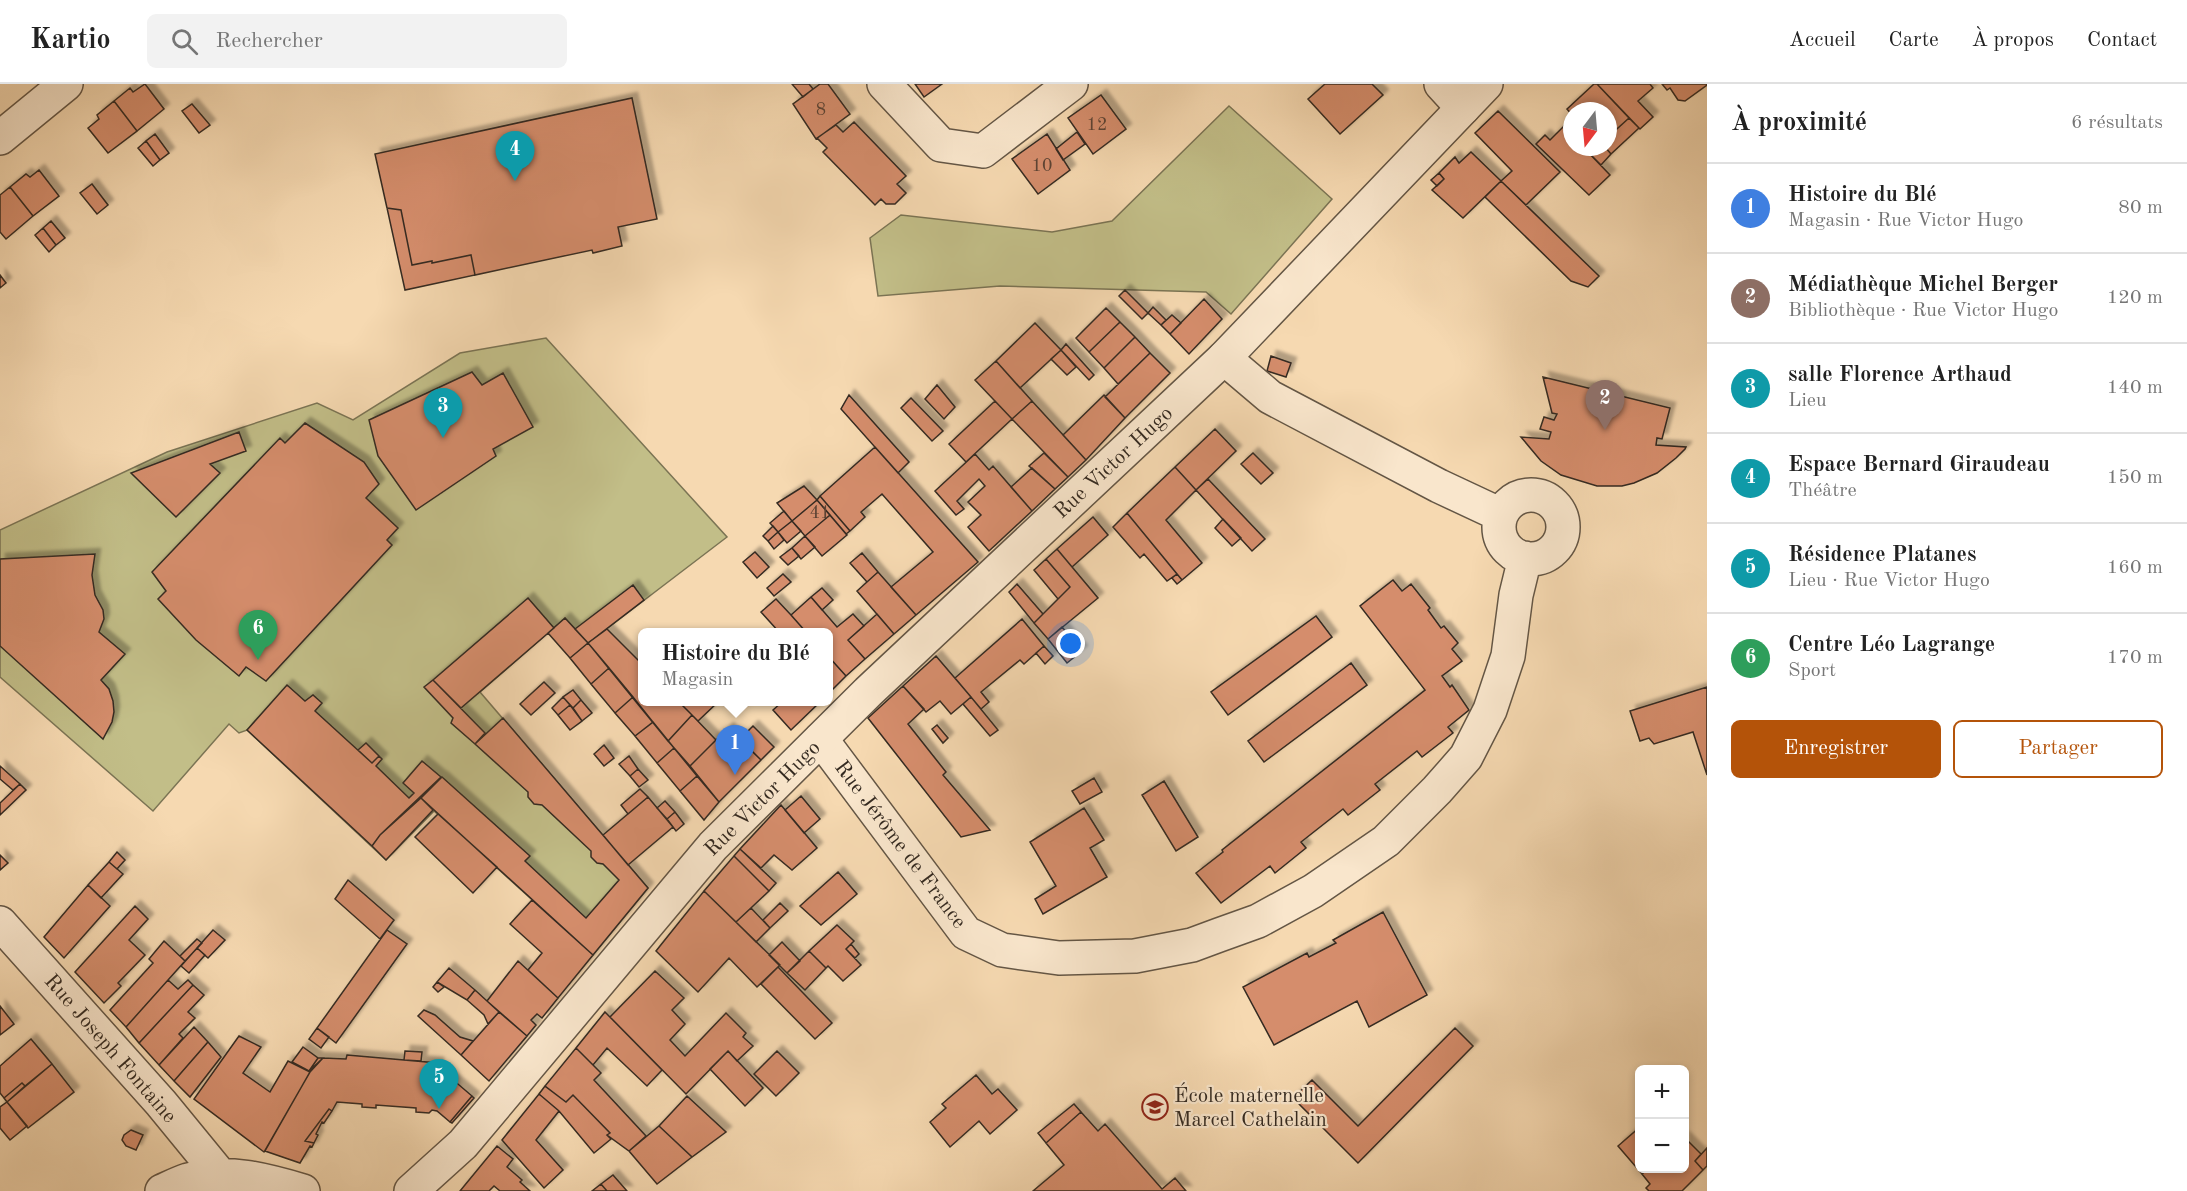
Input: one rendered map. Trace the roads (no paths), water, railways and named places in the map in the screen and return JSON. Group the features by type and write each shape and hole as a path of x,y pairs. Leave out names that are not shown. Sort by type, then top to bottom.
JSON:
{"street":[{"path":"0,138 66,84"},
{"path":"884,84 941,145 983,151 1071,84"},
{"path":"1441,84 1463,108"},
{"name":"Rue Victor Hugo","path":"411,1191 463,1144 713,846 868,692 1224,358 1486,84"},
{"path":"1224,358 1270,398 1439,486 1501,515"},
{"path":"1528,495 1542,497 1553,503 1560,513 1563,525 1562,536 1557,546 1546,556 1525,558 1514,554 1505,546 1500,536 1501,515 1515,499 1528,495"},
{"name":"Rue Jérôme de France","path":"821,739 966,933 1002,950 1059,958 1135,956 1192,945 1258,921 1313,891 1369,853 1386,841 1466,757 1490,710 1508,656 1516,595 1525,558"},
{"name":"Rue Joseph Fontaine","path":"0,923 161,1103 220,1175"},
{"name":"Rue Victor Hugo","path":"434,1191 463,1144"},
{"path":"162,1191 189,1180 220,1175 267,1180 303,1191"}],"place":[{"name":"Espace Bernard Giraudeau","path":"515,181"},
{"name":"Médiathèque Michel Berger","path":"1605,430"},
{"name":"salle Florence Arthaud","path":"443,438"},
{"name":"Centre Léo Lagrange","path":"258,660"},
{"name":"Histoire du Blé","path":"735,775"},
{"name":"École maternelle Marcel Cathelain","path":"1155,1107"},
{"name":"Résidence Platanes","path":"439,1109"}]}
